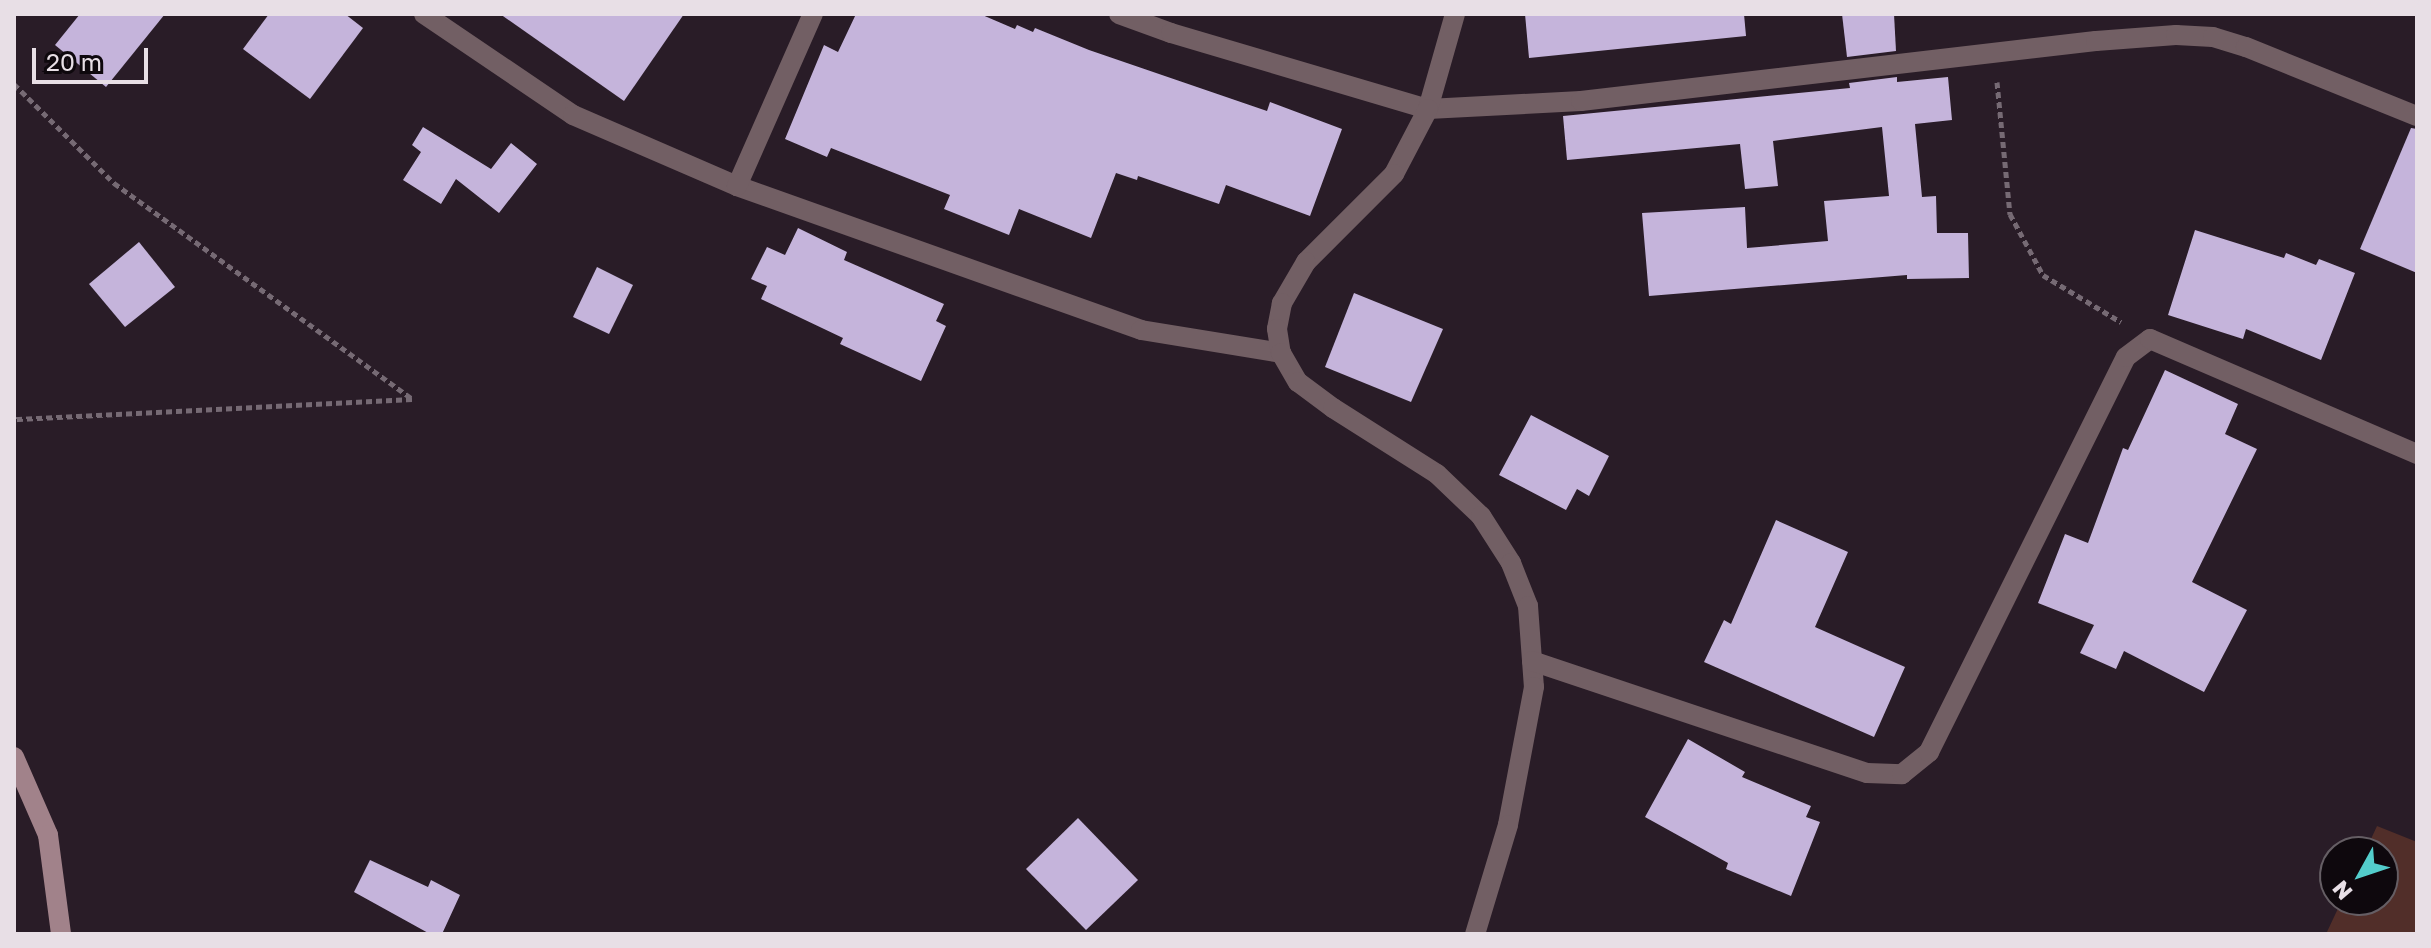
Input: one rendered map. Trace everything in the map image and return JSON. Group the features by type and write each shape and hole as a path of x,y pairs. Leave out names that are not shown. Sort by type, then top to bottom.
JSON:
{"main road":[{"path":"14,757 48,835 61,934"}],"street":[{"path":"424,14 573,115 737,186 1141,330 1281,353"},
{"path":"737,186 813,14"},
{"path":"1119,14 1171,33 1428,109 1581,101 1994,52 2163,36 2213,37 2246,47 2417,116"},
{"path":"1455,14 1428,109 1394,174 1306,262 1282,303 1277,329 1281,353 1298,382 1437,474 1481,516 1511,563 1528,606 1534,687 1508,825 1475,934"},
{"path":"1532,661 1867,773 1902,774 1929,752 2126,357 2150,339 2417,454"}],"path":[{"path":"1994,52 2010,214 2043,275 2150,339"},
{"path":"14,84 114,183 412,399 14,419"}],"shaded area":[{"path":"2377,826 2417,842 2417,934 2326,934 2334,916 2399,916 2399,836 2372,836"}],"building":[{"path":"80,14 165,14 106,87 55,45"},
{"path":"269,14 345,14 363,28 310,99 243,49"},
{"path":"500,14 684,14 624,101"},
{"path":"856,14 980,14 1015,29 1017,25 1033,32 1035,28 1089,50 1267,111 1270,102 1342,129 1310,216 1226,185 1219,204 1138,176 1137,180 1116,173 1091,238 1019,209 1009,235 944,209 950,195 831,148 827,157 785,139 824,45 838,52"},
{"path":"1525,14 1744,14 1746,36 1529,58"},
{"path":"1842,14 1894,14 1896,51 1847,57"},
{"path":"1897,77 1897,82 1948,77 1952,120 1915,124 1922,197 1936,196 1937,233 1968,233 1969,278 1907,279 1907,275 1649,296 1642,213 1745,207 1747,248 1828,241 1824,201 1889,196 1882,127 1773,141 1778,186 1745,189 1740,144 1567,160 1563,116 1850,88 1849,83"},
{"path":"423,127 491,169 511,143 537,164 499,213 456,179 441,204 403,180 421,152 412,145"},
{"path":"2411,128 2417,129 2417,273 2360,249"},
{"path":"798,228 847,252 844,260 944,304 936,321 946,326 921,381 840,344 843,338 761,299 767,286 751,279 767,247 785,255"},
{"path":"2195,230 2284,258 2286,253 2316,265 2319,259 2355,273 2321,360 2246,329 2243,339 2168,315"},
{"path":"139,242 175,287 125,327 89,284"},
{"path":"597,267 633,285 609,334 573,317"},
{"path":"1354,293 1443,329 1411,402 1325,367"},
{"path":"2165,370 2238,404 2225,434 2257,449 2192,582 2247,610 2204,692 2124,651 2116,669 2080,653 2094,625 2038,603 2065,534 2088,543 2123,448 2128,450"},
{"path":"1531,415 1609,456 1589,496 1577,489 1566,510 1499,475"},
{"path":"1776,520 1848,552 1815,627 1905,667 1874,737 1704,662 1724,620 1731,624"},
{"path":"1688,739 1745,772 1742,777 1811,806 1806,817 1820,822 1791,896 1726,869 1728,863 1645,817"},
{"path":"1078,818 1138,880 1086,930 1026,869"},
{"path":"370,860 428,887 431,880 460,895 442,934 430,934 354,892"}]}
